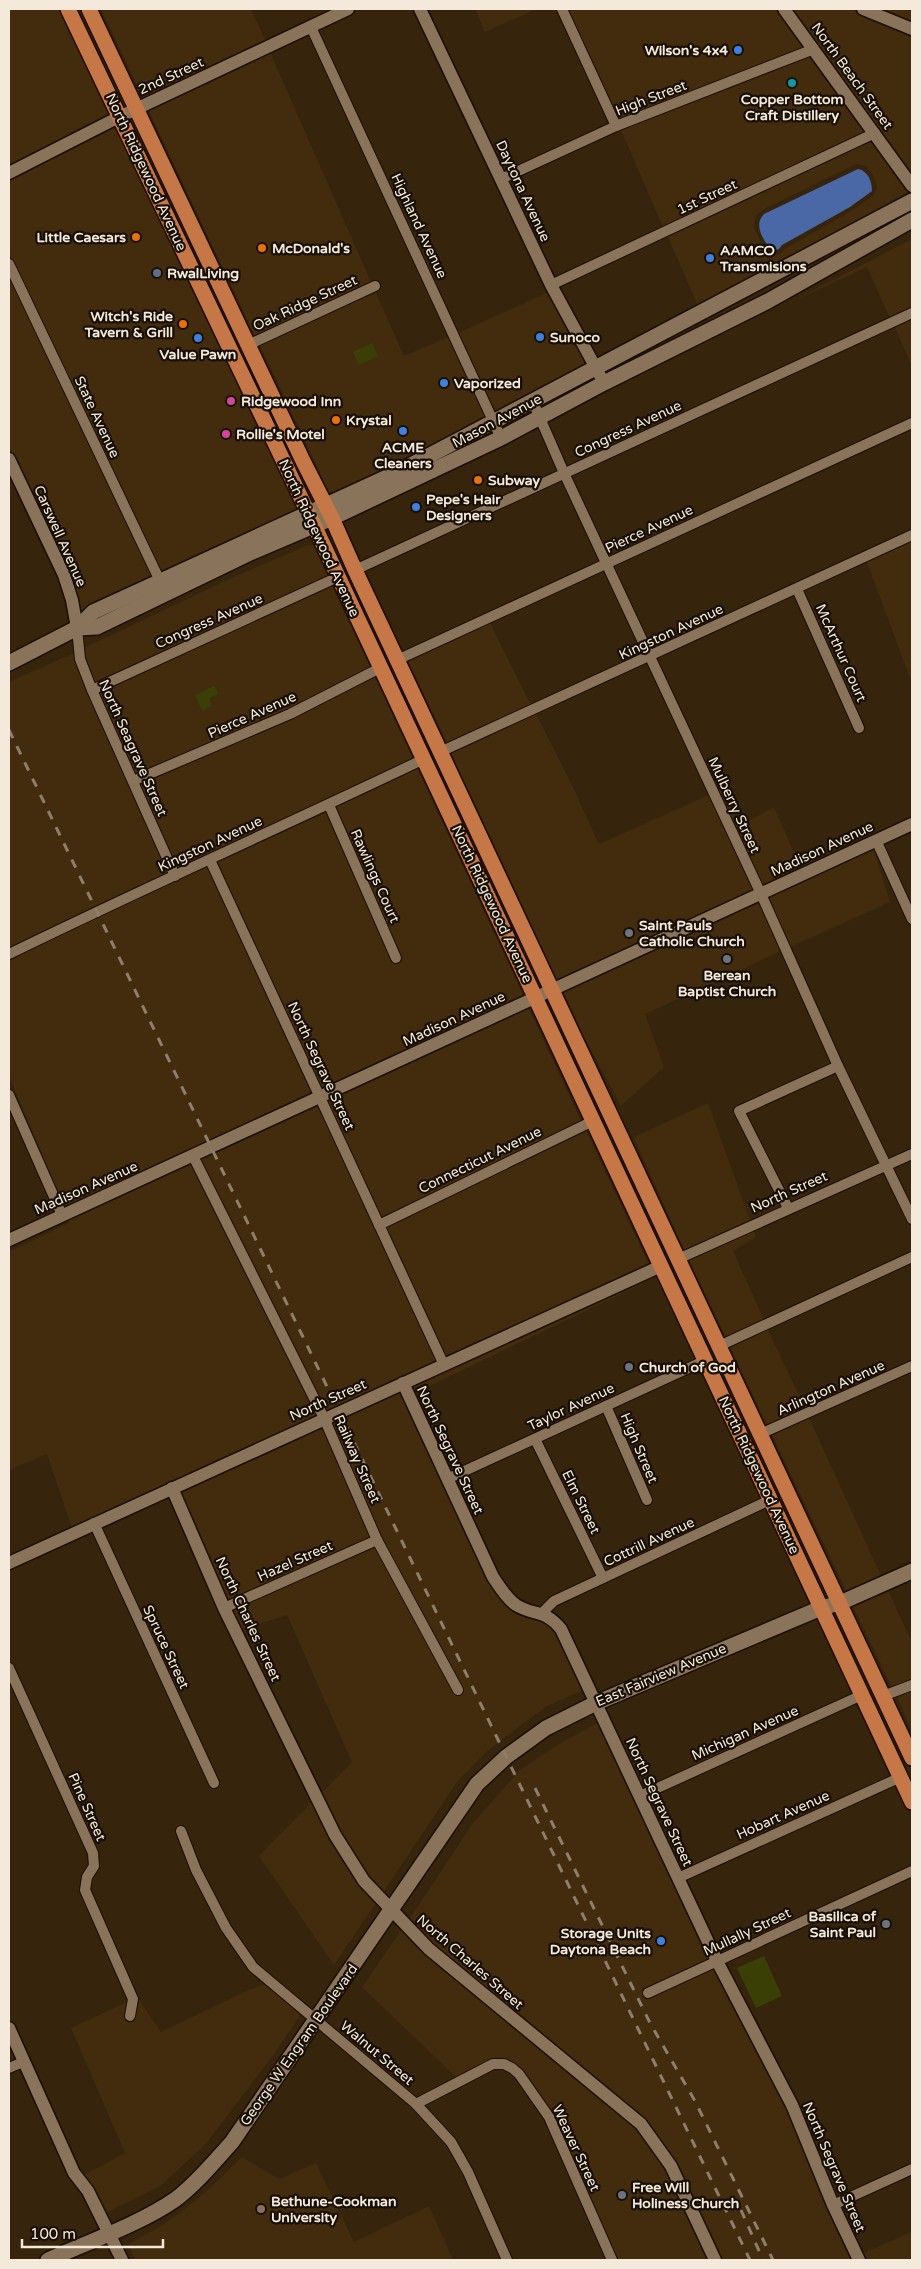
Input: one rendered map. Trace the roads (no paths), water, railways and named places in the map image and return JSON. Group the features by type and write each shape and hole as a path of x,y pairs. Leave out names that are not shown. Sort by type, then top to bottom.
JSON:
{"main road":[{"name":"North Ridgewood Avenue","path":"68,9 311,519 912,1802"},
{"name":"North Ridgewood Avenue","path":"89,9 329,512 912,1758"},
{"name":"Mason Avenue","path":"329,512 398,472 912,201"},
{"name":"Mason Avenue","path":"9,663 77,628 90,614 160,581 329,512 501,438 604,383 768,301 912,220"},
{"name":"Mason Avenue","path":"77,628 97,627 250,553 311,519"},
{"path":"735,1423 748,1432 760,1434"},
{"name":"East Fairview Avenue","path":"493,1768 546,1728 596,1703 821,1608 840,1603 912,1571"},
{"name":"George W Engram Boulevard","path":"48,2260 141,2219 175,2199 202,2176 232,2142 391,1912 430,1850 472,1791 493,1768"}],"street":[{"name":"2nd Street","path":"9,173 136,109 348,9"},
{"name":"Daytona Avenue","path":"420,9 551,286 604,383"},
{"path":"562,9 616,126"},
{"name":"North Beach Street","path":"784,9 912,186"},
{"path":"863,9 912,30"},
{"name":"Highland Avenue","path":"311,27 501,438"},
{"name":"High Street","path":"501,179 616,126 814,49"},
{"name":"1st Street","path":"551,286 875,133"},
{"name":"State Avenue","path":"9,264 160,581"},
{"name":"Oak Ridge Street","path":"248,345 375,286"},
{"name":"Congress Avenue","path":"355,570 912,313"},
{"name":"Mulberry Street","path":"533,402 649,657 761,894 838,1066 912,1220"},
{"name":"Pierce Avenue","path":"397,660 912,423"},
{"name":"Carswell Avenue","path":"9,459 64,575 72,600 77,628"},
{"name":"Kingston Avenue","path":"440,752 912,535"},
{"name":"Congress Avenue","path":"92,690 338,577"},
{"name":"McArthur Court","path":"797,589 859,728"},
{"name":"North Seagrave Street","path":"77,628 80,659 92,690 175,876"},
{"name":"Pierce Avenue","path":"134,781 290,714 380,668"},
{"name":"Kingston Avenue","path":"9,954 96,911 424,760"},
{"name":"Rawlings Court","path":"329,805 396,958"},
{"name":"Madison Avenue","path":"9,1240 912,824"},
{"path":"876,840 912,919"},
{"name":"North Segrave Street","path":"210,860 444,1364"},
{"path":"788,1208 739,1111 838,1066"},
{"path":"9,1095 62,1215"},
{"name":"Connecticut Avenue","path":"379,1225 593,1121"},
{"name":"North Street","path":"678,1259 912,1154"},
{"name":"Railway Street","path":"193,1156 324,1418 377,1540 458,1690"},
{"path":"719,1346 912,1257"},
{"name":"North Street","path":"9,1563 661,1266"},
{"name":"Taylor Avenue","path":"447,1479 706,1360"},
{"name":"Arlington Avenue","path":"760,1434 912,1366"},
{"name":"North Segrave Street","path":"403,1383 493,1577 504,1594 517,1605 542,1613 554,1620 561,1629 717,1961 792,2105 833,2205 859,2260"},
{"name":"High Street","path":"606,1406 646,1500"},
{"name":"Elm Street","path":"535,1439 603,1578"},
{"name":"North Charles Street","path":"172,1488 224,1608 335,1835 364,1881 391,1912 429,1949 641,2124 671,2166 715,2260"},
{"name":"Cottrill Avenue","path":"542,1613 554,1600 770,1500"},
{"name":"Spruce Street","path":"94,1524 214,1783"},
{"name":"Hazel Street","path":"224,1608 377,1540"},
{"name":"Pine Street","path":"9,1668 93,1853 94,1866 87,1877 85,1890 133,1999 130,2016"},
{"path":"884,1696 912,1685"},
{"name":"Michigan Avenue","path":"640,1796 862,1695"},
{"name":"Hobart Avenue","path":"678,1878 901,1777"},
{"name":"Walnut Street","path":"181,1831 196,1870 226,1928 253,1967 416,2104 451,2142 468,2172 506,2260"},
{"name":"Mullally Street","path":"648,1993 912,1871"},
{"path":"9,2028 74,2173 88,2191 122,2260"},
{"path":"9,2068 23,2062"},
{"name":"Weaver Street","path":"416,2104 493,2064 504,2064 512,2068 519,2074 549,2117 612,2260"},
{"path":"833,2205 912,2169"}],"water":[{"path":"858,169 869,177 872,191 850,207 782,245 779,249 773,251 769,247 759,228 759,223 764,214"}],"railway":[{"path":"9,730 750,2260"},
{"path":"535,1788 650,2023 695,2101 773,2260"},
{"path":"741,2210 763,2260"}],"place":[{"name":"Wilson's 4x4","path":"738,50"},
{"name":"Copper Bottom Craft Distillery","path":"792,83"},
{"name":"Little Caesars","path":"136,237"},
{"name":"McDonald's","path":"262,248"},
{"name":"AAMCO Transmisions","path":"710,258"},
{"name":"RwalLiving","path":"157,273"},
{"name":"Witch's Ride Tavern & Grill","path":"183,324"},
{"name":"Sunoco","path":"540,337"},
{"name":"Value Pawn","path":"198,338"},
{"name":"Vaporized","path":"444,383"},
{"name":"Ridgewood Inn","path":"231,401"},
{"name":"Krystal","path":"336,420"},
{"name":"ACME Cleaners","path":"403,431"},
{"name":"Rollie's Motel","path":"226,434"},
{"name":"Subway","path":"478,480"},
{"name":"Pepe's Hair Designers","path":"416,507"},
{"name":"Saint Pauls Catholic Church","path":"629,933"},
{"name":"Berean Baptist Church","path":"727,959"},
{"name":"Church of God","path":"629,1367"},
{"name":"Basilica of Saint Paul","path":"886,1924"},
{"name":"Storage Units Daytona Beach","path":"661,1941"},
{"name":"Free Will Holiness Church","path":"622,2195"},
{"name":"Bethune-Cookman University","path":"261,2209"}]}
